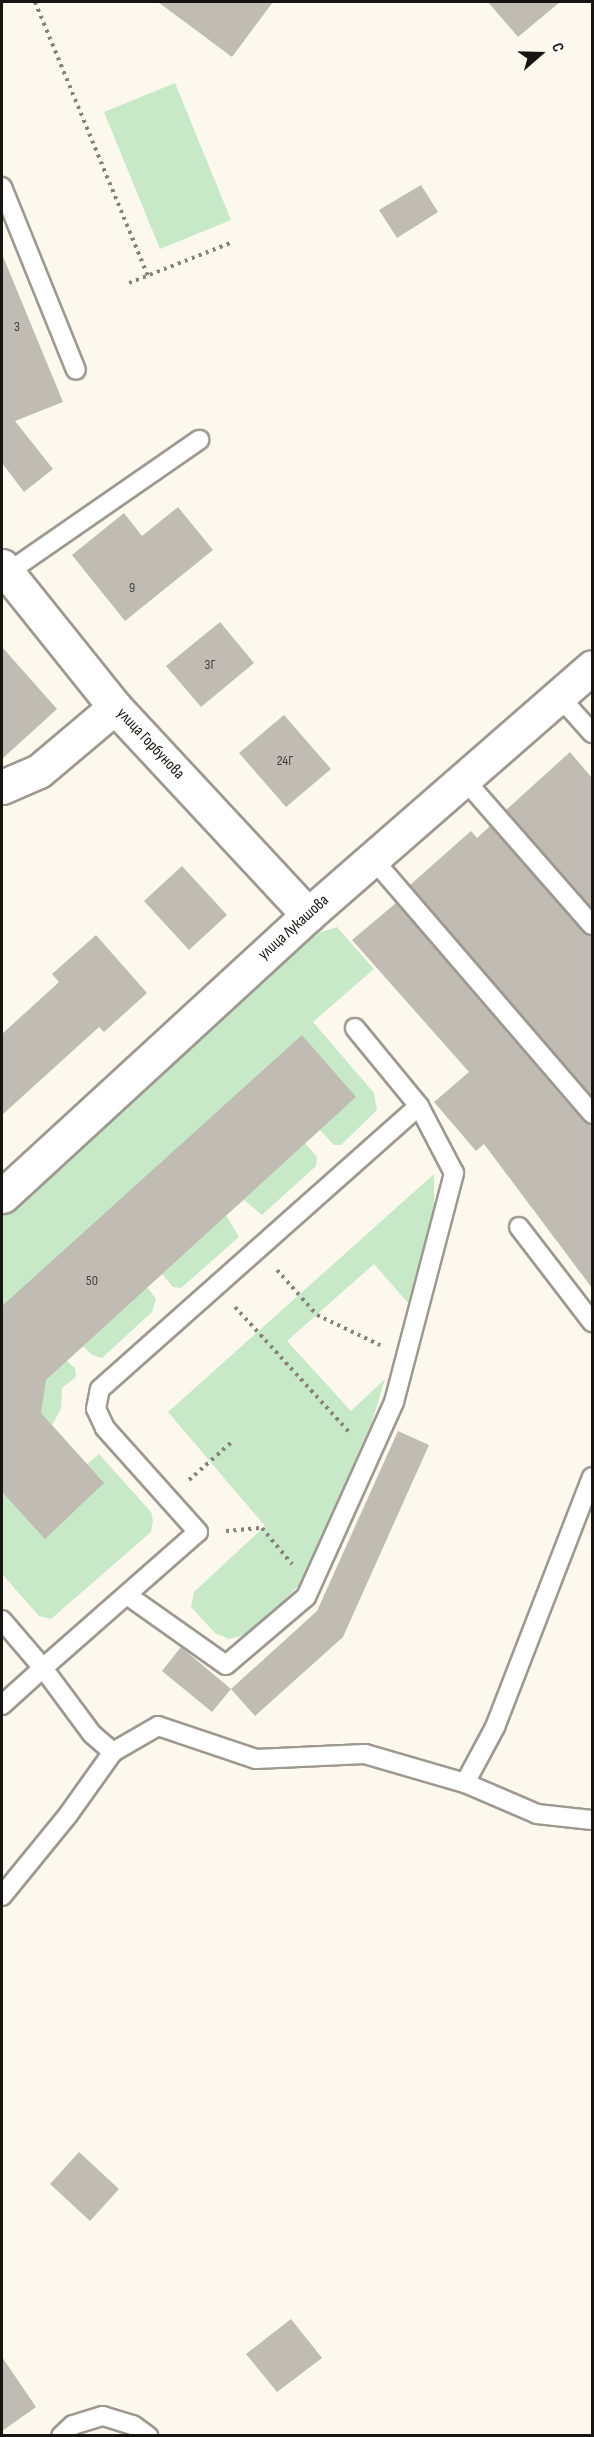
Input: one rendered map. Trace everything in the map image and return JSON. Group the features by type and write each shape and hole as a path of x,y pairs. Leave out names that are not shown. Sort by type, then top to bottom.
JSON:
{"street":[{"name":"улица Горбунова","path":"4,569 115,707 308,915"},
{"name":"улица Лукашова","path":"2,1196 308,915 592,667"},
{"path":"2,788 39,771 115,707"}],"lane":[{"path":"2,187 76,370"},
{"path":"4,569 199,440"},
{"path":"559,696 592,733"},
{"path":"464,779 592,925"},
{"path":"373,859 592,1114"},
{"path":"127,1595 226,1665 306,1597 393,1402 454,1173 419,1106 355,1028"},
{"path":"2,1705 198,1532 105,1428 96,1409 100,1389 419,1106"},
{"path":"519,1227 592,1322"},
{"path":"465,1784 495,1726 592,1477"},
{"path":"2,1620 43,1668 92,1734 113,1752"},
{"path":"2,1896 68,1815 113,1752 158,1726 256,1759 365,1754 465,1784 537,1815 592,1820"},
{"path":"61,2436 73,2425 103,2416 133,2426 148,2436"}],"path":[{"path":"35,2 148,276"},
{"path":"129,283 233,242"},
{"path":"259,1249 317,1315 405,1357"},
{"path":"217,1286 370,1455"},
{"path":"169,1499 233,1441"},
{"path":"198,1532 262,1528 311,1587"}],"green space":[{"path":"175,83 231,220 160,249 104,112"},
{"path":"337,927 374,969 313,1022 374,1093 377,1110 341,1145 334,1145 320,1130 305,1143 317,1157 316,1166 262,1215 244,1200 226,1215 239,1237 181,1288 173,1287 162,1274 147,1287 156,1299 152,1312 102,1358 92,1355 83,1346 67,1361 75,1368 76,1377 62,1388 61,1409 52,1425 87,1464 99,1454 151,1512 153,1520 151,1532 51,1619 39,1616 2,1574 2,1214 315,934"},
{"path":"434,1174 434,1207 408,1303 374,1264 287,1341 351,1411 385,1379 372,1422 299,1585 252,1633 229,1639 215,1633 191,1607 194,1592 265,1526 168,1412"}],"building":[{"path":"158,2 273,2 232,57"},
{"path":"488,2 560,2 518,37"},
{"path":"421,185 438,212 397,238 379,210"},
{"path":"2,254 63,402 15,421 53,469 24,492 2,463"},
{"path":"178,507 213,550 125,621 72,555 124,513 142,536"},
{"path":"220,622 254,663 201,707 166,666"},
{"path":"2,647 57,709 2,759"},
{"path":"284,715 331,769 286,807 239,753"},
{"path":"570,752 592,778 592,909 506,810"},
{"path":"490,826 584,932 592,936 592,1097 410,885 471,831 477,838"},
{"path":"182,866 227,915 189,950 144,901"},
{"path":"396,903 583,1121 592,1125 592,1288 484,1144 476,1151 434,1102 469,1072 352,940"},
{"path":"96,935 147,993 104,1032 99,1027 2,1115 2,1034 59,982 52,974"},
{"path":"302,1035 356,1097 46,1380 41,1413 104,1483 45,1539 2,1492 2,1306"},
{"path":"398,1431 429,1445 343,1637 255,1716 231,1689 317,1611"},
{"path":"181,1647 231,1689 212,1712 162,1671"},
{"path":"79,2152 119,2189 90,2221 50,2184"},
{"path":"291,2319 322,2358 277,2392 246,2354"},
{"path":"2,2357 36,2407 2,2431"}]}
